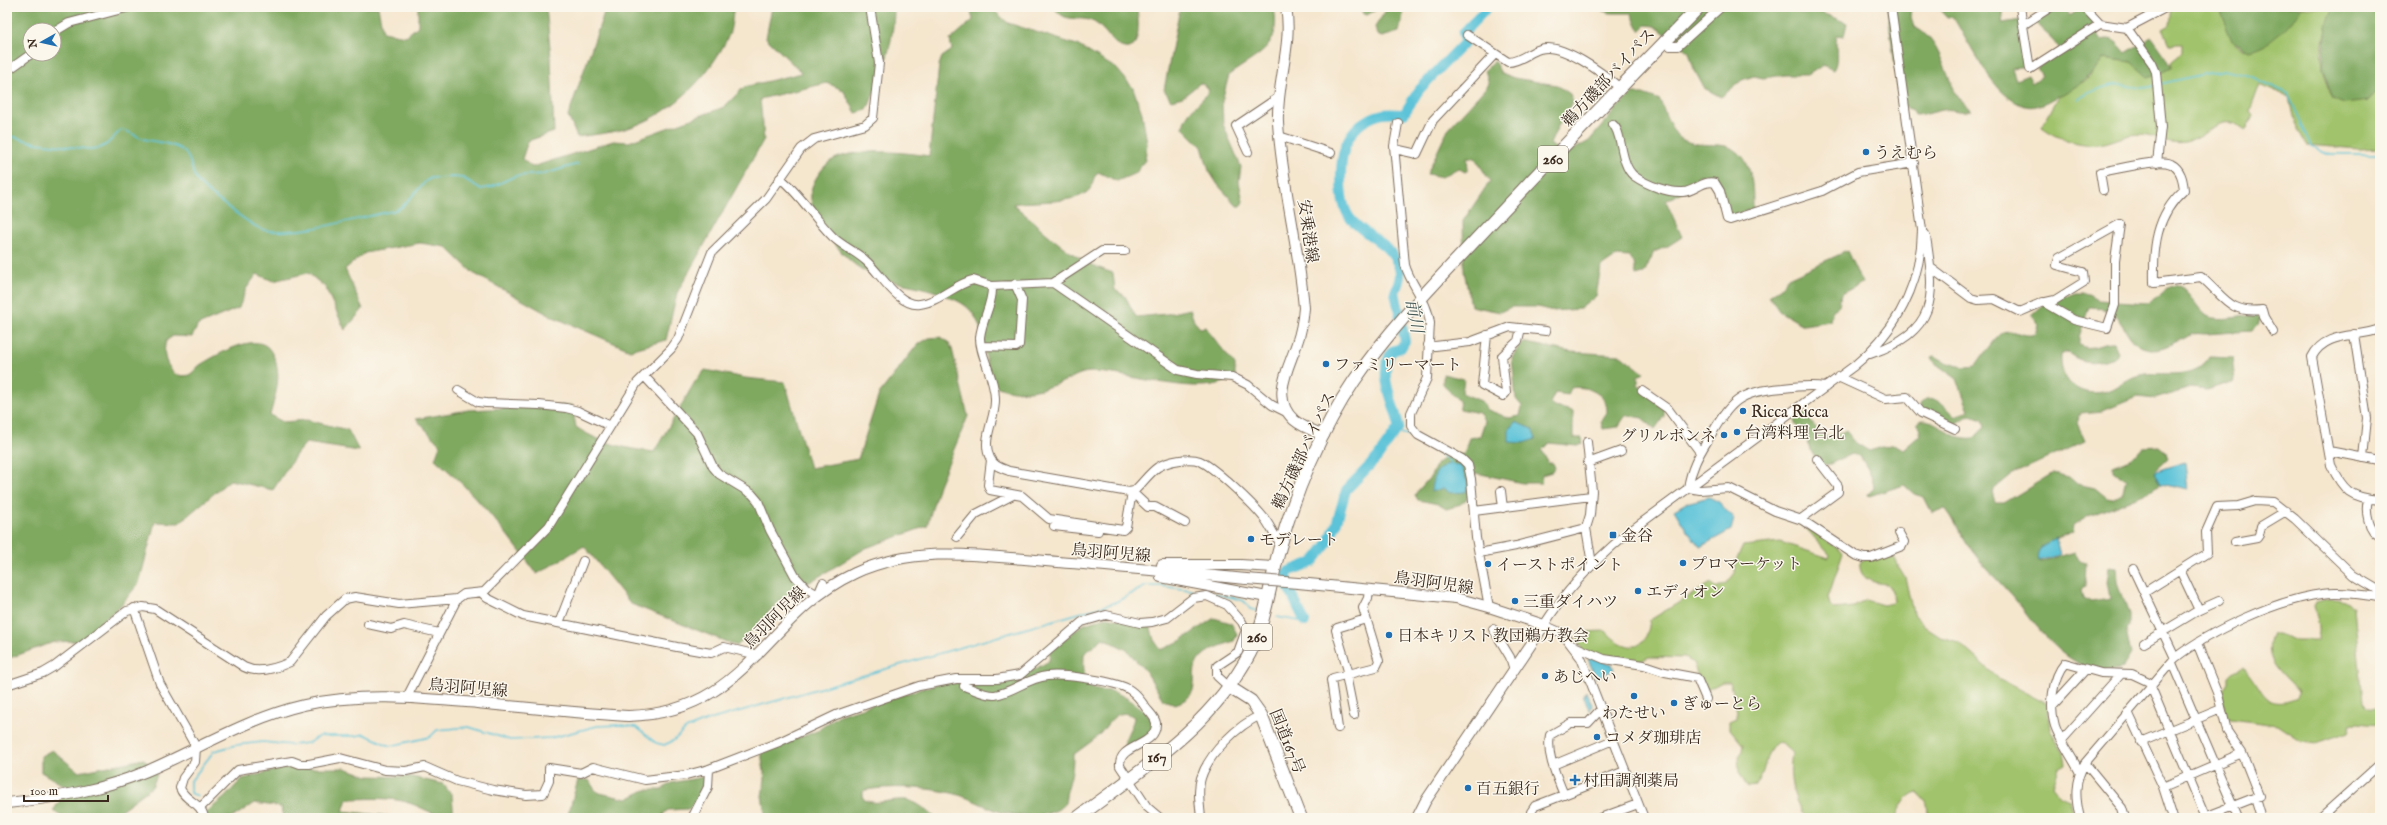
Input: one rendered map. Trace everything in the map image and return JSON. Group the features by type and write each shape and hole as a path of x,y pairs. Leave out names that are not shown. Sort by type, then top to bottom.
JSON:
{"highway":[{"name":"鵜方磯部バイパス","path":"1077,818 1128,780 1193,727 1229,687 1250,652 1260,630 1274,567 1293,504 1324,436 1354,380 1397,325 1664,40 1699,7"},
{"name":"国道167号","path":"1229,687 1251,701 1261,715 1301,818"}],"main road":[{"name":"安乗港線","path":"1286,7 1287,36 1279,97 1279,136 1304,308 1301,330 1282,385 1282,399 1288,413"},
{"path":"1288,413 1300,424 1324,436"},
{"name":"鳥羽阿児線","path":"7,803 65,795 120,781 148,771 255,720 306,705 355,698 406,697 581,713 643,716 676,709 709,696 732,679 818,595 855,574 889,560 924,554 942,553 1110,566 1443,596 1489,606 1544,625"},
{"path":"1110,566 1240,565 1274,567"},
{"path":"1110,566 1268,597"},
{"path":"1417,818 1425,802 1544,625"}],"street":[{"path":"62,27 69,23 130,7"},
{"path":"7,685 43,673 55,666 90,637 134,608 143,607 155,609 244,667 256,670 282,666 290,662 326,616 345,598 369,599 399,604 456,599 464,594 482,593 549,526 637,383 671,349 678,339 712,252 756,210 807,142 865,125 873,118 879,63 870,7"},
{"path":"1664,40 1670,46 1678,46 1721,7"},
{"path":"1644,818 1601,709 1574,646 1562,633 1544,625 1558,603 1592,564 1624,535 1826,387 1868,354 1882,340 1904,307 1917,273 1921,255 1922,232 1914,162 1891,7"},
{"path":"2020,7 2030,69 2100,24"},
{"path":"2023,25 2051,7"},
{"path":"2084,7 2100,24 2127,28 2154,10 2167,7"},
{"path":"2127,28 2152,63 2156,72 2161,127 2157,163"},
{"path":"1467,35 1505,61 1512,62 1542,48 1564,52 1605,74 1620,88"},
{"path":"1395,149 1417,154 1433,120 1495,54"},
{"path":"7,71 22,60"},
{"path":"1248,152 1236,126 1279,97"},
{"path":"1398,123 1395,149 1405,265 1414,288 1422,298 1429,314 1427,378 1411,412 1411,426 1418,435 1458,456 1468,466 1479,553 1489,606"},
{"path":"1612,124 1617,128 1624,160 1634,175 1665,190 1683,192 1710,182 1715,183 1720,191 1727,219 1730,220 1822,191 1858,172 1914,162"},
{"path":"1279,136 1331,153"},
{"path":"2102,190 2100,172 2157,163 2169,163 2175,166 2181,174 2184,190 2174,199 2156,239 2153,252 2154,283 2201,277 2234,308 2251,311 2262,310 2264,317 2273,332"},
{"path":"780,178 796,191 832,237 865,259 897,296 914,304 924,303 973,280 992,286 1053,283 1102,251 1125,251"},
{"path":"1931,268 1939,272 1947,282 1974,299 1994,299 2020,312 2040,301 2046,302 2055,300 2084,282 2083,272 2057,265 2059,258 2120,224 2115,260 2115,305 2107,328 2074,320 2046,302"},
{"path":"1868,354 1898,342 1915,330 1920,324 1930,299 1931,268 1926,237 1922,232"},
{"path":"1053,283 1178,370 1197,374 1232,377 1248,385 1272,406 1288,413"},
{"path":"982,346 1016,348 1019,345 1022,300 1015,284"},
{"path":"992,286 980,337 994,387 995,402 987,437 991,460 988,488 992,492 1022,496 1034,508 1049,519 1119,530 1124,529 1132,492 1159,467 1172,462 1199,461 1217,474 1254,508 1265,519 1273,536 1281,543"},
{"path":"1428,345 1470,342 1510,326 1546,331"},
{"path":"1488,335 1482,384 1503,396 1506,393 1502,356 1518,341 1521,328"},
{"path":"2380,330 2327,340 2316,350 2312,357 2331,465 2340,483 2347,492 2368,500 2380,500"},
{"path":"2354,334 2367,418 2363,458"},
{"path":"645,376 697,432 713,467 719,474 752,494 758,501 770,530 794,576 806,588 818,595 823,583"},
{"path":"1838,377 1886,399 1907,397 1921,413 1955,430"},
{"path":"1688,488 1690,471 1700,452 1722,416 1743,395 1765,389 1812,385 1826,387"},
{"path":"458,390 478,402 566,408 578,411 610,426"},
{"path":"1642,391 1668,409 1700,452"},
{"path":"1586,442 1591,478 1591,496 1590,514 1586,528 1592,564"},
{"path":"1588,463 1621,451"},
{"path":"2328,451 2380,461"},
{"path":"1801,519 1838,492 1838,486 1817,459"},
{"path":"991,460 994,464 1010,472 1132,492 1148,507 1171,521"},
{"path":"1688,488 1700,490 1729,488 1775,511 1801,519 1855,555 1864,558 1902,546 1904,542 1899,533"},
{"path":"1501,491 1503,508"},
{"path":"957,537 976,514 1014,495"},
{"path":"1474,511 1591,496"},
{"path":"2368,500 2366,508 2370,523 2377,535 2380,536"},
{"path":"2144,592 2207,553 2206,532 2217,507 2238,506 2261,501 2273,502 2286,511 2322,544 2343,567 2380,591"},
{"path":"1148,507 1155,507 1185,523"},
{"path":"2235,542 2257,538 2259,536 2261,526 2286,511"},
{"path":"1479,553 1516,546 1586,528"},
{"path":"559,623 583,561"},
{"path":"2133,569 2163,633 2196,718 2238,818"},
{"path":"2180,570 2200,610"},
{"path":"1338,728 1330,683 1333,678 1378,665 1379,661 1363,608 1368,598 1369,589"},
{"path":"482,593 487,598 523,616 711,653 724,647 758,655"},
{"path":"2080,818 2076,796 2080,773 2085,763 2174,661 2197,643 2252,615 2298,598 2337,593 2380,597"},
{"path":"201,807 238,770 292,761 300,764 309,764 340,758 385,770 406,771 425,767 457,781 526,795 543,794 549,781 549,768 581,773 588,768 596,768 645,780 686,775 709,769 779,742 836,715 919,686 956,678 997,679 1020,675 1082,622 1106,615 1143,623 1161,621 1193,598 1207,596 1227,605 1245,626 1246,634 1238,652 1221,662 1216,671 1220,681 1229,687"},
{"path":"406,697 456,599"},
{"path":"2144,643 2200,610 2219,601"},
{"path":"134,608 160,684 196,747 195,762 183,778 180,788 184,796 201,807 204,818"},
{"path":"1354,715 1347,674 1336,630 1337,628 1366,620"},
{"path":"368,624 391,629 404,624 440,633"},
{"path":"1493,629 1510,656 1514,670"},
{"path":"2080,773 2055,724 2053,705 2055,680 2065,662 2086,669 2132,674 2149,682 2206,817 2259,796 2256,785 2242,753 2227,731 2218,695 2197,643"},
{"path":"1574,646 1604,659 1644,665 1665,672 1697,678 1706,699"},
{"path":"2053,705 2086,669"},
{"path":"2062,740 2121,674"},
{"path":"964,686 994,695 1038,678 1055,676 1086,679 1130,690 1153,716 1156,724 1153,735 1141,744 1125,752 1120,759 1120,766 1147,807 1160,818"},
{"path":"1564,795 1552,765 1549,742 1550,735 1571,723 1588,723 1601,709"},
{"path":"2141,742 2196,718 2221,709"},
{"path":"2128,712 2163,787 2173,818"},
{"path":"1201,818 1199,788 1205,768 1236,730 1261,715"},
{"path":"1552,765 1613,740"},
{"path":"2163,787 2242,753"},
{"path":"2085,763 2122,808 2125,818"},
{"path":"2320,818 2380,764"},
{"path":"692,818 708,787 709,769"},
{"path":"1533,818 1531,812 1535,806 1625,771"},
{"path":"2255,798 2260,818"},
{"path":"1600,818 1638,804"}],"green space":[{"path":"7,7 378,7 383,32 406,36 418,26 418,7 546,7 551,58 554,132 528,141 522,159 532,167 613,141 629,142 724,107 744,87 802,73 766,38 772,7 894,7 892,35 886,60 878,85 867,110 856,113 843,90 827,83 760,99 764,139 677,293 666,340 630,350 551,316 473,273 446,247 420,243 365,253 345,269 363,309 345,330 325,287 308,273 273,281 257,274 246,289 239,308 198,325 192,337 173,336 166,341 164,351 167,364 176,375 183,376 189,375 200,365 225,351 246,344 256,343 264,345 270,350 274,358 278,374 278,382 270,415 283,422 307,420 348,430 359,451 306,443 297,453 273,490 230,480 179,523 155,522 139,583 120,606 80,641 54,642 7,659"},
{"path":"606,7 734,7 729,34 720,51 701,78 677,102 649,120 634,126 613,132 577,137 568,116"},
{"path":"970,7 990,7 1008,23 1077,45 1117,69 1133,88 1142,113 1147,143 1145,160 1136,173 1117,181 1098,172 1090,189 1076,198 1013,204 1048,235 1072,253 1084,261 1113,273 1115,290 1125,296 1136,317 1167,314 1190,309 1194,321 1200,328 1205,327 1235,365 1235,377 1221,383 1204,386 1185,386 1107,373 1088,372 1074,376 1056,385 1036,390 1017,391 998,387 989,382 982,333 974,315 968,308 958,301 931,290 877,277 867,272 851,261 831,239 812,206 812,186 820,172 834,159 846,155 890,152 929,156 939,65 942,57 952,50 950,40 973,20"},
{"path":"1053,7 1137,7 1138,34 1136,41 1133,46 1128,48 1121,47 1094,22 1065,17"},
{"path":"1180,7 1274,7 1276,21 1271,42 1258,56 1229,75 1222,101 1223,124 1241,167 1239,182 1243,201 1241,206 1237,206 1218,185 1209,171 1202,147 1183,128 1184,122 1190,112 1209,90 1206,86 1200,83 1183,97 1171,100 1164,90"},
{"path":"1360,7 1381,7 1367,15 1363,14"},
{"path":"1388,7 1405,7 1399,32 1382,37 1377,35 1375,27"},
{"path":"1588,7 1796,7 1801,14 1817,11 1847,23 1844,36 1837,35 1837,58 1833,70 1823,65 1808,75 1785,75 1763,78 1754,76 1742,80 1721,97 1704,88 1694,69 1689,52 1655,26 1646,25 1640,31 1631,13 1610,13"},
{"path":"1887,7 1912,7 1911,18 1914,27 1925,34 1933,43 1955,91 1971,110 1943,110 1915,115 1912,110 1900,106"},
{"path":"1937,7 2004,7 2002,23 2021,20 2028,66 2012,68 2016,80 2028,75 2032,83 2042,76 2037,68 2061,52 2055,42 2034,20 2054,7 2064,7 2069,16 2083,8 2097,21 2092,25 2102,40 2113,40 2126,53 2151,37 2173,68 2148,77 2131,62 2104,58 2084,81 2072,89 2042,104 2033,107 2025,106 2014,101 1993,81 1983,68 1953,17 1947,18"},
{"path":"2172,7 2218,7 2235,44 2245,49 2300,9 2300,7 2334,7 2326,29 2323,46 2321,62 2324,77 2333,99 2369,101 2380,88 2380,148 2359,149 2307,145 2293,117 2289,97 2260,84 2250,111 2253,115 2246,130 2233,123 2227,123 2216,126 2197,138 2179,143 2153,136 2137,134 2100,144 2082,144 2057,136 2042,127 2059,96 2088,79 2104,58 2131,62 2137,66 2173,68 2171,62 2182,53 2182,44 2170,44 2163,29 2170,25"},
{"path":"2218,7 2300,7 2301,9 2291,22 2272,40 2258,48 2250,50 2232,41"},
{"path":"2334,7 2380,7 2380,88 2369,101 2343,104 2333,99 2322,68 2326,25"},
{"path":"1494,61 1501,73 1514,78 1557,85 1570,94 1573,103 1557,128 1550,144 1564,155 1589,141 1618,107 1632,94 1643,94 1660,100 1671,126 1680,138 1694,143 1730,147 1738,152 1744,159 1749,168 1751,178 1753,209 1727,218 1720,189 1716,182 1705,175 1698,176 1697,183 1666,201 1682,237 1668,246 1654,252 1644,273 1636,275 1634,263 1629,257 1617,256 1601,267 1596,296 1580,309 1553,311 1537,307 1511,307 1500,312 1471,306 1464,271 1463,221 1490,181 1475,158 1467,157 1468,170 1465,172 1458,168 1442,177 1427,174 1448,129 1489,84 1485,70"},
{"path":"1847,251 1862,283 1841,294 1839,306 1832,311 1830,321 1804,325 1779,311 1769,296 1779,289 1788,278"},
{"path":"2180,286 2203,313 2211,318 2224,319 2256,314 2260,318 2258,325 2252,331 2194,334 2168,346 2151,349 2141,347 2134,342 2111,313 2102,309 2089,307 2079,337 2079,345 2088,348 2114,343 2118,352 2115,357 2102,361 2090,362 2079,359 2067,352 2061,354 2063,371 2067,378 2078,389 2085,392 2103,392 2113,389 2138,375 2189,372 2197,369 2209,357 2232,358 2235,381 2206,390 2191,388 2155,399 2137,397 2103,411 2081,413 2077,423 2085,441 2011,475 1992,491 1995,503 2004,503 2053,473 2069,477 2077,484 2095,488 2107,498 2113,499 2122,494 2126,480 2113,471 2113,466 2128,460 2143,447 2159,446 2166,452 2168,459 2154,472 2160,484 2144,494 2089,516 2074,525 2073,532 2041,547 2037,559 2040,562 2075,552 2081,562 2086,562 2085,586 2081,589 2083,598 2091,602 2110,599 2107,583 2109,567 2117,568 2118,582 2129,614 2129,626 2126,629 2131,655 2123,668 2104,670 2088,667 2073,660 2059,650 1977,558 1945,508 1932,513 1924,497 1914,494 1904,485 1869,496 1868,494 1874,488 1872,479 1860,456 1851,454 1830,464 1822,465 1810,450 1808,441 1795,424 1794,418 1799,414 1806,415 1817,430 1826,437 1846,431 1856,443 1869,451 1893,444 1904,449 1919,436 1921,429 1917,423 1921,420 1934,423 1958,436 1974,438 1985,427 1983,419 1970,415 1953,425 1921,410 1920,405 1928,398 1938,401 1954,416 1969,411 1957,379 1935,363 1932,357 1935,356 1959,366 1976,366 2001,334 2008,331 2032,335 2035,333 2038,325 2032,315 2043,305 2075,292 2083,292 2097,300 2149,303 2167,288"},
{"path":"940,337 948,342 952,349 968,416 939,485 927,526 866,548 780,600 737,646 631,604 584,546 537,574 514,543 477,499 435,459 440,445 416,419 468,410 572,405 576,427 585,433 614,444 654,452 696,380 705,370 745,378 785,382 810,468 858,459 879,394 917,345 929,338"},
{"path":"1522,342 1571,352 1621,355 1644,373 1638,376 1638,385 1664,409 1664,416 1655,429 1642,418 1626,415 1618,427 1603,429 1601,422 1607,411 1603,399 1599,395 1589,389 1577,387 1571,388 1568,395 1555,393 1550,403 1555,407 1573,411 1573,438 1582,438 1583,444 1577,446 1549,443 1542,450 1548,463 1553,463 1555,468 1552,472 1542,475 1541,483 1522,483 1476,473 1468,497 1465,501 1454,507 1446,509 1438,504 1418,500 1415,495 1416,493 1431,476 1437,463 1445,458 1464,454 1470,438 1480,436 1485,421 1479,413 1460,409 1459,401 1443,384 1443,374 1464,379 1462,393 1481,401 1488,410 1509,418 1520,416 1522,406 1516,399 1512,358"},
{"path":"1804,526 1843,552 1828,598 1830,605 1834,609 1854,607 1866,600 1883,605 1892,603 1894,600 1892,591 1887,584 1876,583 1867,579 1861,572 1860,561 1867,558 1893,557 1905,577 1913,613 1928,629 1942,638 1959,643 1999,679 2047,704 2050,730 2064,752 2066,764 2059,768 2053,786 2060,795 2069,799 2072,812 2069,816 1927,818 1928,810 1926,804 1917,792 1906,799 1896,818 1806,818 1797,803 1792,787 1792,753 1782,744 1775,743 1768,753 1759,781 1755,786 1747,787 1739,772 1738,756 1742,751 1743,745 1730,729 1730,721 1737,718 1737,715 1735,699 1730,682 1722,682 1707,690 1703,689 1693,663 1685,658 1649,657 1639,662 1585,656 1578,641 1578,632 1606,631 1618,642 1629,646 1639,645 1646,636 1650,620 1711,583 1715,588 1727,583 1735,573 1736,561 1743,546 1780,542 1829,558 1830,555"},
{"path":"2331,598 2344,600 2354,608 2363,701 2369,707 2380,709 2380,724 2350,724 2348,732 2317,743 2301,741 2277,725 2229,719 2225,713 2222,692 2228,683 2228,676 2232,672 2243,667 2269,699 2276,702 2284,702 2296,698 2299,692 2281,673 2272,659 2270,643 2273,634 2278,634 2296,641 2317,641 2319,627 2314,606 2316,602"},
{"path":"1106,617 1150,625 1154,640 1161,650 1180,641 1214,618 1231,623 1237,634 1234,641 1214,648 1201,657 1195,667 1193,691 1190,696 1175,704 1163,700 1147,673 1127,650 1103,638 1084,654 1085,675 1087,683 1090,686 1097,690 1115,692 1128,699 1142,709 1153,723 1148,734 1135,751 1126,751 1125,743 1134,717 1128,714 1122,714 1113,718 1098,736 1073,755 1072,773 1065,803 1059,808 1042,815 1032,816 1011,814 995,810 947,792 916,788 896,788 865,790 863,792 863,799 873,802 901,800 911,801 936,818 766,818 762,796 765,779 761,752 817,731 839,715 937,684 1020,678 1049,661 1050,651 1082,625"},
{"path":"52,750 79,772 144,759 157,775 152,787 110,818 64,818 53,811 68,788 41,772 41,756"},
{"path":"284,768 345,768 368,776 412,777 443,784 452,795 454,818 434,814 402,801 375,798 347,799 343,811 389,816 388,818 283,818 281,807 254,803 232,818 199,818 224,798 242,779"},
{"path":"703,777 705,778 696,801 689,809 668,810 664,813 663,818 567,818 578,780 589,780 595,790 600,793 627,799 645,790 661,790 671,783"}],"water":[{"path":"1515,422 1532,429 1536,439 1523,443 1509,442 1509,430"},
{"path":"2185,462 2188,490 2160,484 2154,472"},
{"path":"1449,464 1461,465 1468,484 1466,492 1450,493 1443,488 1431,492 1432,483 1436,474 1441,468"},
{"path":"1709,497 1719,502 1734,519 1731,530 1700,547 1687,531 1674,510 1686,503"},
{"path":"2056,539 2060,555 2038,561 2038,553 2042,547"},
{"path":"1588,659 1596,659 1612,664 1614,670 1596,678"},
{"path":"1586,691 1592,705 1590,711 1583,697"}],"waterway":[{"name":"前川","path":"1305,622 1288,587 1287,572 1313,562 1327,544 1336,525 1346,490 1377,458 1399,427 1388,389 1386,370 1392,351 1401,348 1405,341 1395,292 1400,272 1398,264 1391,253 1380,242 1355,224 1347,214 1342,194 1342,158 1349,138 1362,123 1383,114 1404,114 1419,90 1465,42 1463,33 1488,7"},
{"path":"2160,84 2222,70 2251,76 2288,94 2312,146 2326,154 2380,154"},
{"path":"2078,99 2094,91 2112,85 2141,88 2154,86"},
{"path":"7,135 36,143 89,149 100,148 107,144 121,130 146,140 172,145 186,153 195,178 202,187 230,209 259,228 278,231 294,231 393,211 402,207 426,181 431,178 463,178 481,189 492,187 515,176 544,174 578,164"},
{"path":"1397,433 1412,436 1428,444 1442,455 1452,466"},
{"path":"198,796 190,793 190,782 214,751 236,745 263,742 291,745 308,743 320,736 356,736 364,734 390,746 430,737 437,730 469,727 510,740 551,738 597,726 621,725 636,727 656,743 664,745 673,741 686,729 706,721 1114,603 1146,586 1161,586 1212,593 1235,598 1244,601 1250,609 1258,611"},
{"path":"1277,617 1305,622"}],"place":[{"name":"うえむら","path":"1866,152"},
{"name":"ファミリーマート","path":"1326,364"},
{"name":"Ricca Ricca","path":"1743,411"},
{"name":"台湾料理 台北","path":"1737,432"},
{"name":"グリルボンネ","path":"1724,435"},
{"name":"金谷","path":"1613,535"},
{"name":"モデレート","path":"1251,539"},
{"name":"プロマーケット","path":"1683,563"},
{"name":"イーストポイント","path":"1488,564"},
{"name":"エディオン","path":"1638,591"},
{"name":"三重ダイハツ","path":"1515,601"},
{"name":"日本キリスト教団鵜方教会","path":"1389,635"},
{"name":"あじへい","path":"1545,676"},
{"name":"わたせい","path":"1634,696"},
{"name":"ぎゅーとら","path":"1674,703"},
{"name":"コメダ珈琲店","path":"1597,737"},
{"name":"村田調剤薬局","path":"1575,780"},
{"name":"百五銀行","path":"1468,788"}]}
